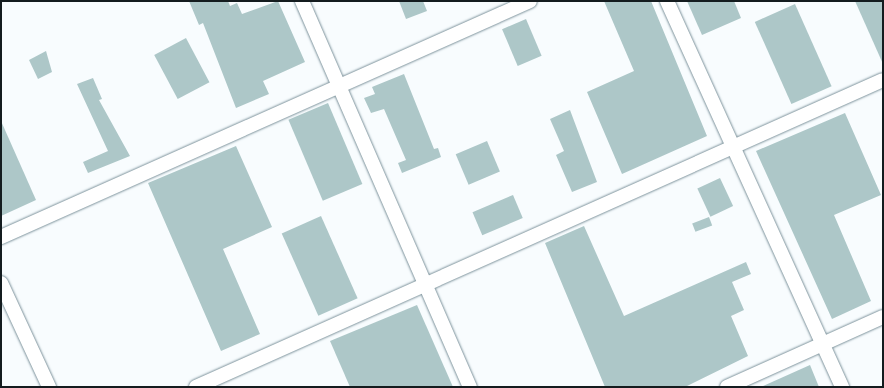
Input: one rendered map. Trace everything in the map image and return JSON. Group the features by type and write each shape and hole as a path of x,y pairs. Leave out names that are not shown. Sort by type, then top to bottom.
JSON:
{"street":[{"path":"302,1 470,387"},
{"path":"1,237 338,84 530,1"},
{"path":"667,1 842,387"},
{"path":"196,387 883,80"},
{"path":"1,284 49,387"},
{"path":"727,387 883,317"}],"building":[{"path":"189,1 228,1 230,6 237,3 242,14 278,1 305,62 263,81 269,94 236,108 203,23 199,25"},
{"path":"399,1 423,1 427,11 406,19"},
{"path":"604,1 651,1 707,136 622,174 587,92 634,71"},
{"path":"687,1 734,1 741,18 702,35"},
{"path":"855,1 883,1 883,64"},
{"path":"795,4 832,86 791,104 755,22"},
{"path":"526,19 542,56 518,66 502,29"},
{"path":"186,38 209,82 178,99 154,55"},
{"path":"46,51 52,72 38,79 29,60"},
{"path":"404,74 434,149 438,148 441,157 402,173 398,163 406,160 384,109 371,113 364,98 375,94 372,87"},
{"path":"93,78 102,99 99,100 130,156 88,173 83,162 108,151 77,84"},
{"path":"328,103 362,184 323,201 288,120"},
{"path":"570,110 597,182 572,192 556,155 564,151 550,119"},
{"path":"845,113 881,195 834,215 871,301 832,319 756,151"},
{"path":"1,121 36,200 1,216"},
{"path":"487,141 500,171 469,185 456,154"},
{"path":"236,146 272,227 223,249 260,334 221,351 148,183"},
{"path":"720,178 733,206 710,217 697,189"},
{"path":"513,195 523,218 482,235 472,212"},
{"path":"321,216 358,298 318,316 282,233"},
{"path":"709,217 712,225 695,232 692,223"},
{"path":"584,226 624,316 746,262 751,274 732,282 744,310 731,316 748,356 685,387 605,387 545,243"},
{"path":"417,305 453,387 350,387 330,341"},
{"path":"810,365 819,387 761,387"}]}
